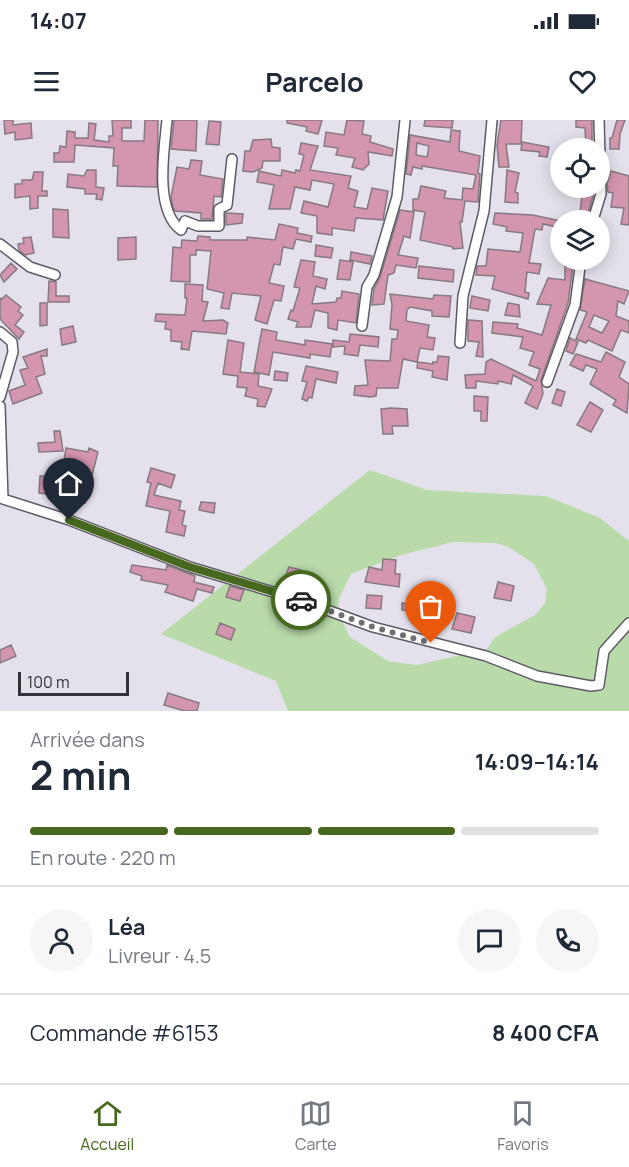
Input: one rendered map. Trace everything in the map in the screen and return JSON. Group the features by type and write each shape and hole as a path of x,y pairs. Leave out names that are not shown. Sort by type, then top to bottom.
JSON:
{"street":[{"path":"167,120 164,198 169,217 181,230 185,221 198,226 219,226 219,209 227,206 232,159"},
{"path":"362,326 367,287 374,275 396,197 405,120"},
{"path":"460,343 463,296 484,210 492,120"},
{"path":"595,210 601,194 599,120"},
{"path":"0,244 30,267 55,275"},
{"path":"547,382 575,305 579,270"},
{"path":"0,332 12,342 13,352 0,397"},
{"path":"0,406 1,498 190,567 300,600 373,627 486,656 537,676 591,686 599,685 604,651 629,623"}],"green space":[{"path":"370,470 427,490 546,496 600,518 629,541 629,711 288,711 276,681 161,634","holes":["453,542 496,543 509,547 534,564 547,589 545,603 535,615 495,637 487,649 417,665 388,661 350,637 338,613 339,598 351,574 401,555"]}],"building":[{"path":"4,120 13,120 13,125 31,123 32,138 15,140 15,132 5,134"},
{"path":"112,120 131,120 131,128 122,128 122,141 144,141 145,120 158,120 157,187 117,186 118,166 113,166 114,148 75,145 74,162 54,162 54,153 59,153 60,146 66,147 67,131 75,132 75,138 88,138 89,123 96,124 94,140 109,142 109,136 113,136"},
{"path":"174,120 197,120 196,151 171,149"},
{"path":"287,120 322,120 318,134 306,131 307,127 287,123"},
{"path":"347,120 364,121 362,134 371,136 370,142 393,149 392,156 368,152 369,164 363,170 352,167 355,158 336,155 338,148 324,146 326,132 344,135"},
{"path":"425,120 453,120 452,128 424,126"},
{"path":"501,120 522,120 521,144 506,144 509,167 499,167 497,145"},
{"path":"576,120 592,120 592,138 586,138 585,128 576,127"},
{"path":"617,120 625,120 620,134 619,149 610,149 610,138 612,138"},
{"path":"209,121 221,122 219,145 206,144"},
{"path":"451,130 460,131 459,151 480,156 478,202 465,201 462,222 460,222 463,248 453,249 453,247 420,240 425,212 413,210 413,199 418,199 421,186 446,191 444,198 462,200 463,188 473,189 476,175 422,166 422,169 413,167 411,175 406,174 410,135 450,142","holes":["417,143 429,146 427,157 416,155"]},
{"path":"271,139 272,147 280,148 280,161 263,161 262,168 253,172 243,171 245,151 250,151 253,140"},
{"path":"522,142 549,147 547,157 539,156 540,152 521,150"},
{"path":"301,143 318,146 310,170 351,176 348,188 358,191 354,207 367,209 372,188 388,191 383,220 356,218 354,231 332,228 332,235 317,233 317,216 301,213 304,201 328,207 334,184 312,180 310,190 295,187 290,209 269,209 274,185 257,182 259,171 281,176 282,170 295,173 296,170 300,171 304,155 299,154"},
{"path":"191,160 202,161 200,175 223,179 221,197 214,196 212,219 201,219 201,213 175,211 173,207 171,197 177,167 189,169"},
{"path":"87,170 96,170 96,187 104,188 102,200 96,199 97,194 85,194 85,189 67,187 68,174 84,176"},
{"path":"507,170 519,173 515,192 518,193 518,203 505,202"},
{"path":"611,171 629,176 629,225 621,224 624,208 611,207 613,193 610,192"},
{"path":"34,172 43,172 42,191 47,191 47,196 38,196 38,208 30,209 30,196 15,198 15,184 22,184 22,180 32,180"},
{"path":"582,198 593,198 589,210 580,210"},
{"path":"53,209 68,210 69,238 53,237"},
{"path":"400,210 414,212 410,238 404,236 398,255 418,258 416,268 396,265 394,273 388,275 384,304 372,305 374,289 380,277"},
{"path":"226,213 243,214 242,223 226,225"},
{"path":"495,213 533,215 550,219 550,226 543,224 542,230 535,229 529,263 541,264 539,274 527,272 525,292 529,293 528,299 492,289 495,276 476,275 477,266 486,266 488,249 520,252 523,233 506,231 507,227 493,224"},
{"path":"279,224 298,228 297,233 312,236 311,242 296,239 293,249 283,247 280,265 274,264 269,283 284,286 281,301 274,300 267,324 255,320 261,296 232,293 229,309 221,308 224,293 207,289 211,251 196,250 196,255 190,255 190,282 171,281 173,247 181,248 182,240 197,241 198,236 210,237 210,240 247,240 247,237 275,240"},
{"path":"31,237 34,253 25,255 19,250 18,244 24,243 23,238"},
{"path":"136,237 136,259 118,260 118,238"},
{"path":"316,245 333,248 331,258 315,256"},
{"path":"351,252 372,256 370,264 350,260"},
{"path":"301,260 315,262 313,276 327,279 325,289 316,286 312,304 336,302 337,298 341,298 342,291 359,294 356,323 338,320 337,330 328,328 328,313 315,310 311,327 296,327 298,322 288,319 300,288 294,287"},
{"path":"340,260 353,262 350,280 337,279"},
{"path":"11,263 17,269 4,282 0,275"},
{"path":"419,266 454,270 453,282 418,278"},
{"path":"565,270 572,270 568,303 541,380 543,394 537,409 525,403 533,386 513,375 511,384 498,381 498,384 476,381 476,388 466,388 465,375 485,374 486,362 491,359 536,381 540,369 529,365 534,352 520,348 523,337 492,333 493,322 518,324 517,328 542,335 551,305 537,304 548,278 565,280"},
{"path":"585,279 629,291 624,304 618,301 616,316 629,321 629,333 621,330 612,351 588,340 586,343 576,339 587,312 580,310","holes":["594,315 609,321 602,333 589,327"]},
{"path":"49,281 56,282 56,296 69,296 69,302 48,302"},
{"path":"185,284 203,285 202,301 208,302 203,321 223,320 228,323 226,334 192,331 189,350 181,349 182,342 171,341 171,330 165,329 166,322 155,321 156,314 185,315 187,298 185,298"},
{"path":"390,294 433,299 434,295 451,296 449,317 432,316 432,311 410,307 407,310 406,321 429,325 427,337 435,338 433,350 420,348 417,362 403,359 398,388 377,388 376,396 370,397 354,395 355,386 368,385 365,360 390,361 392,339 397,339 398,330 390,329 392,305"},
{"path":"6,295 21,307 18,311 23,315 15,325 24,332 19,339 0,319 0,298"},
{"path":"472,296 490,300 488,311 470,308"},
{"path":"40,303 47,303 47,325 40,326"},
{"path":"508,303 519,305 520,317 505,315"},
{"path":"468,320 482,321 483,357 476,356 479,342 468,341"},
{"path":"73,326 76,342 62,345 60,329"},
{"path":"262,329 277,332 276,340 305,345 305,340 332,344 330,357 310,354 310,358 273,352 269,375 254,372"},
{"path":"350,334 379,337 378,347 360,345 358,356 344,354 345,346 333,347 333,340 349,342"},
{"path":"570,338 578,342 573,354 566,351"},
{"path":"228,340 244,343 240,372 259,374 258,386 272,389 265,407 257,406 258,399 245,396 247,388 237,387 238,376 223,374"},
{"path":"47,349 47,356 41,356 45,374 36,377 42,393 13,404 9,391 25,385 20,370 28,368 23,357"},
{"path":"606,352 625,362 619,377 629,384 627,413 613,405 616,400 590,384 597,369 586,365 583,371 570,365 576,354 601,362"},
{"path":"438,356 449,357 447,380 432,377 433,371 417,368 418,362 433,364 437,362"},
{"path":"306,366 338,372 336,383 316,379 312,398 309,397 307,401 302,399 307,382 302,381"},
{"path":"275,371 288,373 287,381 274,380"},
{"path":"557,389 565,392 561,406 552,403"},
{"path":"474,396 488,397 487,421 481,421 481,411 474,411"},
{"path":"590,402 603,410 591,432 577,425"},
{"path":"381,409 407,409 408,426 392,426 393,434 383,434"},
{"path":"54,431 60,431 63,451 39,452 38,443 55,442"},
{"path":"66,448 88,452 89,448 98,452 85,503 71,500 78,470 63,468"},
{"path":"151,468 175,475 171,488 158,483 154,495 181,501 179,510 185,511 182,525 186,526 184,536 166,532 170,511 146,506 151,483 147,482"},
{"path":"40,476 63,477 63,488 48,488 47,494 39,493"},
{"path":"201,502 215,503 214,513 199,510"},
{"path":"383,559 396,560 395,574 400,574 399,587 365,582 369,567 382,570"},
{"path":"132,565 166,570 167,565 195,576 194,582 214,587 212,593 197,589 193,601 165,592 168,585 141,580 142,576 130,572"},
{"path":"289,567 301,570 298,579 286,575"},
{"path":"498,582 514,586 511,601 494,598"},
{"path":"230,586 244,590 240,601 226,597"},
{"path":"367,595 382,596 381,609 366,608"},
{"path":"402,603 440,609 437,611 432,632 419,629 424,611 402,610"},
{"path":"457,613 475,617 471,633 452,629"},
{"path":"220,623 235,629 231,640 216,634"},
{"path":"11,645 16,656 0,663 0,650"},
{"path":"168,693 199,703 197,711 185,711 164,705"}],"way so far":[{"path":"301,600 373,627 431,643"}],"route":[{"path":"69,520 190,567 301,600"}]}
